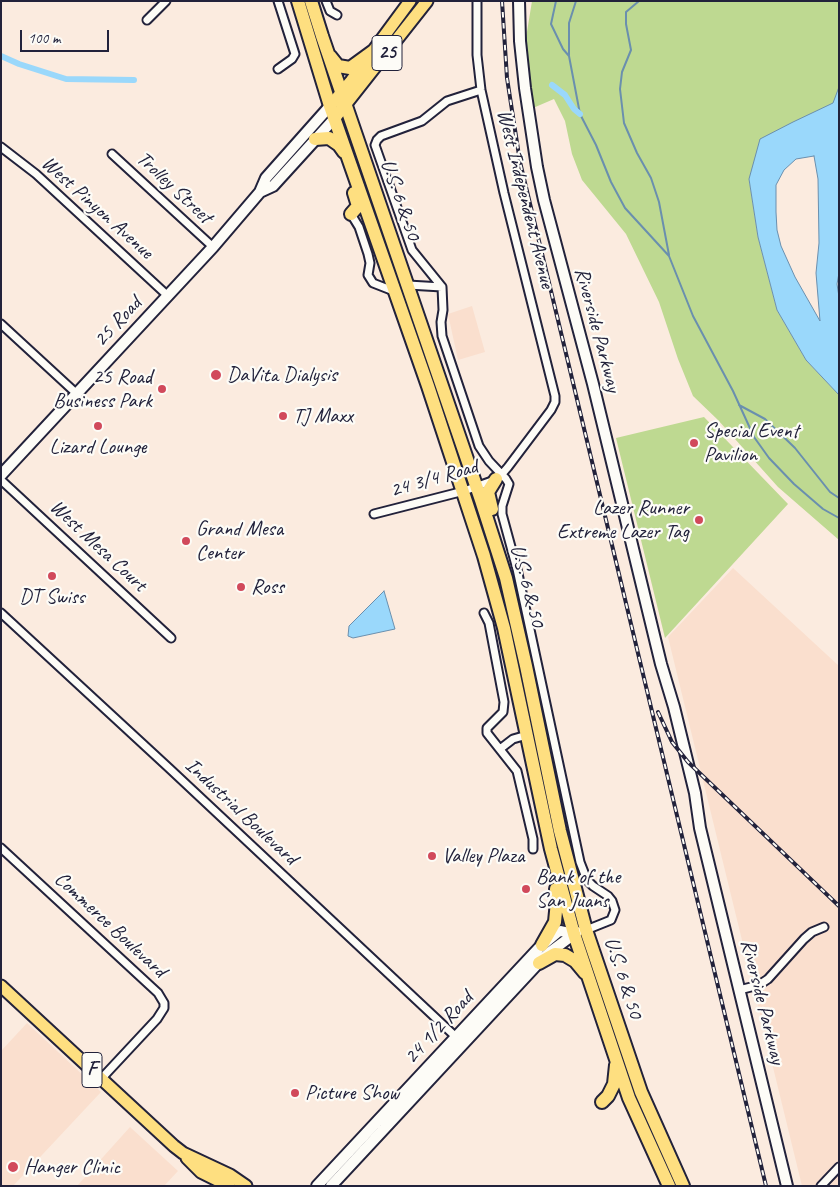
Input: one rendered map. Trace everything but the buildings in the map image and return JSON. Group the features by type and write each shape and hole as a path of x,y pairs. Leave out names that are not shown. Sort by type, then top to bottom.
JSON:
{"highway":[{"name":"U.S. 6 & 50","path":"298,1 334,118 465,491 504,628 551,850 641,1092 683,1186"},
{"name":"U.S. 6 & 50","path":"311,3 445,392 465,491 506,578 545,754 587,976 629,1098 669,1186"},
{"path":"322,36 331,58 342,68 354,66 372,52"},
{"path":"315,139 326,137 334,140 350,162 349,179 358,206 351,214"},
{"path":"365,206 380,228 399,279 408,285"},
{"path":"396,292 404,298 410,308 428,362 445,392"},
{"path":"499,476 488,492 511,572 510,599"},
{"path":"527,735 535,741 551,813 560,831"},
{"path":"542,945 555,922 557,910 556,890 550,862 551,850"},
{"path":"539,963 555,954 565,955 575,961 587,976"},
{"path":"602,1102 608,1096 614,1084 616,1067 614,1055"}],"main road":[{"name":"25 Road","path":"1,475 213,247 260,192 266,178 342,92 410,1"},
{"name":"25 Road","path":"260,192 272,186 346,105 427,1"},
{"name":"Riverside Parkway","path":"519,1 520,41 525,88 539,176 593,384 660,664 674,707 695,793 700,828 786,1186"},
{"name":"24 1/2 Road","path":"317,1186 542,945 558,932 580,932"},
{"name":"24 1/2 Road","path":"331,1186 539,963 550,952 580,932"},
{"name":"F","path":"1,986 183,1153 201,1172 229,1186"},
{"path":"462,1046 462,1038 476,1020 480,1010"},
{"path":"434,1076 438,1067 454,1048 456,1037"},
{"name":"F","path":"183,1153 230,1175 246,1186"}],"street":[{"path":"147,20 166,1"},
{"path":"278,1 295,54 292,59 278,69"},
{"path":"326,1 330,12 337,15"},
{"name":"West Independent Avenue","path":"477,1 477,55 481,90 555,402"},
{"path":"481,90 448,101 422,121 381,136 375,143 375,147 412,250 442,287 442,336 479,446 499,476 509,484 502,506 502,514 517,569 580,862 587,880 608,896 615,910 611,920 580,932"},
{"name":"West Pinyon Avenue","path":"1,147 36,174 168,296"},
{"name":"Trolley Street","path":"112,154 213,247"},
{"path":"351,214 359,227 368,254 370,263 368,275 373,283 396,292"},
{"path":"408,285 442,287"},
{"path":"1,324 77,394"},
{"name":"24 3/4 Road","path":"374,514 465,491 499,476 551,410 555,402"},
{"name":"West Mesa Court","path":"1,480 171,638"},
{"name":"Industrial Boulevard","path":"1,613 456,1037"},
{"path":"484,613 490,623 504,702 502,712 487,728 487,733 519,776 533,839 533,849"},
{"path":"500,749 513,739 527,735"},
{"name":"Commerce Boulevard","path":"1,848 162,999 164,1008 162,1013 101,1078"},
{"path":"739,990 760,985 768,979 804,939 812,932 824,927"},
{"path":"821,1186 839,1167"}],"shaded area":[{"path":"472,306 485,352 458,360 448,314"},
{"path":"733,568 839,666 839,1186 802,1186 668,637"},
{"path":"27,1023 101,1092 13,1186 1,1186 1,1051"},
{"path":"130,1127 178,1171 164,1186 77,1186"}],"green space":[{"path":"532,1 839,1 839,87 834,103 749,179 758,237 777,310 806,360 839,395 839,540 778,487 718,420 693,396 678,359 659,302 626,234 582,180 572,154 565,121 554,99 533,108 526,38"},
{"path":"704,417 788,504 665,638 616,438"}],"water":[{"path":"839,87 839,273 837,284 839,297 839,395 806,360 777,310 758,237 749,179 760,139 833,103","holes":["814,156 818,179 819,243 816,273 820,321 795,277 781,246 777,230 776,212 776,185 784,170 796,159"]},
{"path":"384,591 395,629 353,638 348,636 349,626"}],"waterway":[{"path":"556,1 551,24 563,49 569,56 580,114 625,208 669,256 693,316 733,391 754,437 769,458 794,484 823,509 839,518"},
{"path":"569,55 569,23 576,1"},
{"path":"639,1 626,12 626,24 631,50 622,72 620,89 624,123 637,153 651,178 659,202 669,255"},
{"path":"1,56 19,64 66,79 134,80"},
{"path":"552,85 565,95 574,109 580,114"},
{"path":"739,405 765,419 795,448 830,492 839,498"}],"railway":[{"path":"502,1 507,78 520,162 766,1186"},
{"path":"658,712 672,742 688,762 839,906"}],"place":[{"name":"DaVita Dialysis","path":"216,375"},
{"name":"25 Road Business Park","path":"162,389"},
{"name":"TJ Maxx","path":"283,416"},
{"name":"Lizard Lounge","path":"98,426"},
{"name":"Special Event Pavilion","path":"694,443"},
{"name":"Lazer Runner Extreme Lazer Tag","path":"699,520"},
{"name":"Grand Mesa Center","path":"186,541"},
{"name":"DT Swiss","path":"52,576"},
{"name":"Ross","path":"241,587"},
{"name":"Valley Plaza","path":"432,856"},
{"name":"Bank of the San Juans","path":"526,889"},
{"name":"Picture Show","path":"295,1093"},
{"name":"Hanger Clinic","path":"13,1167"}]}
